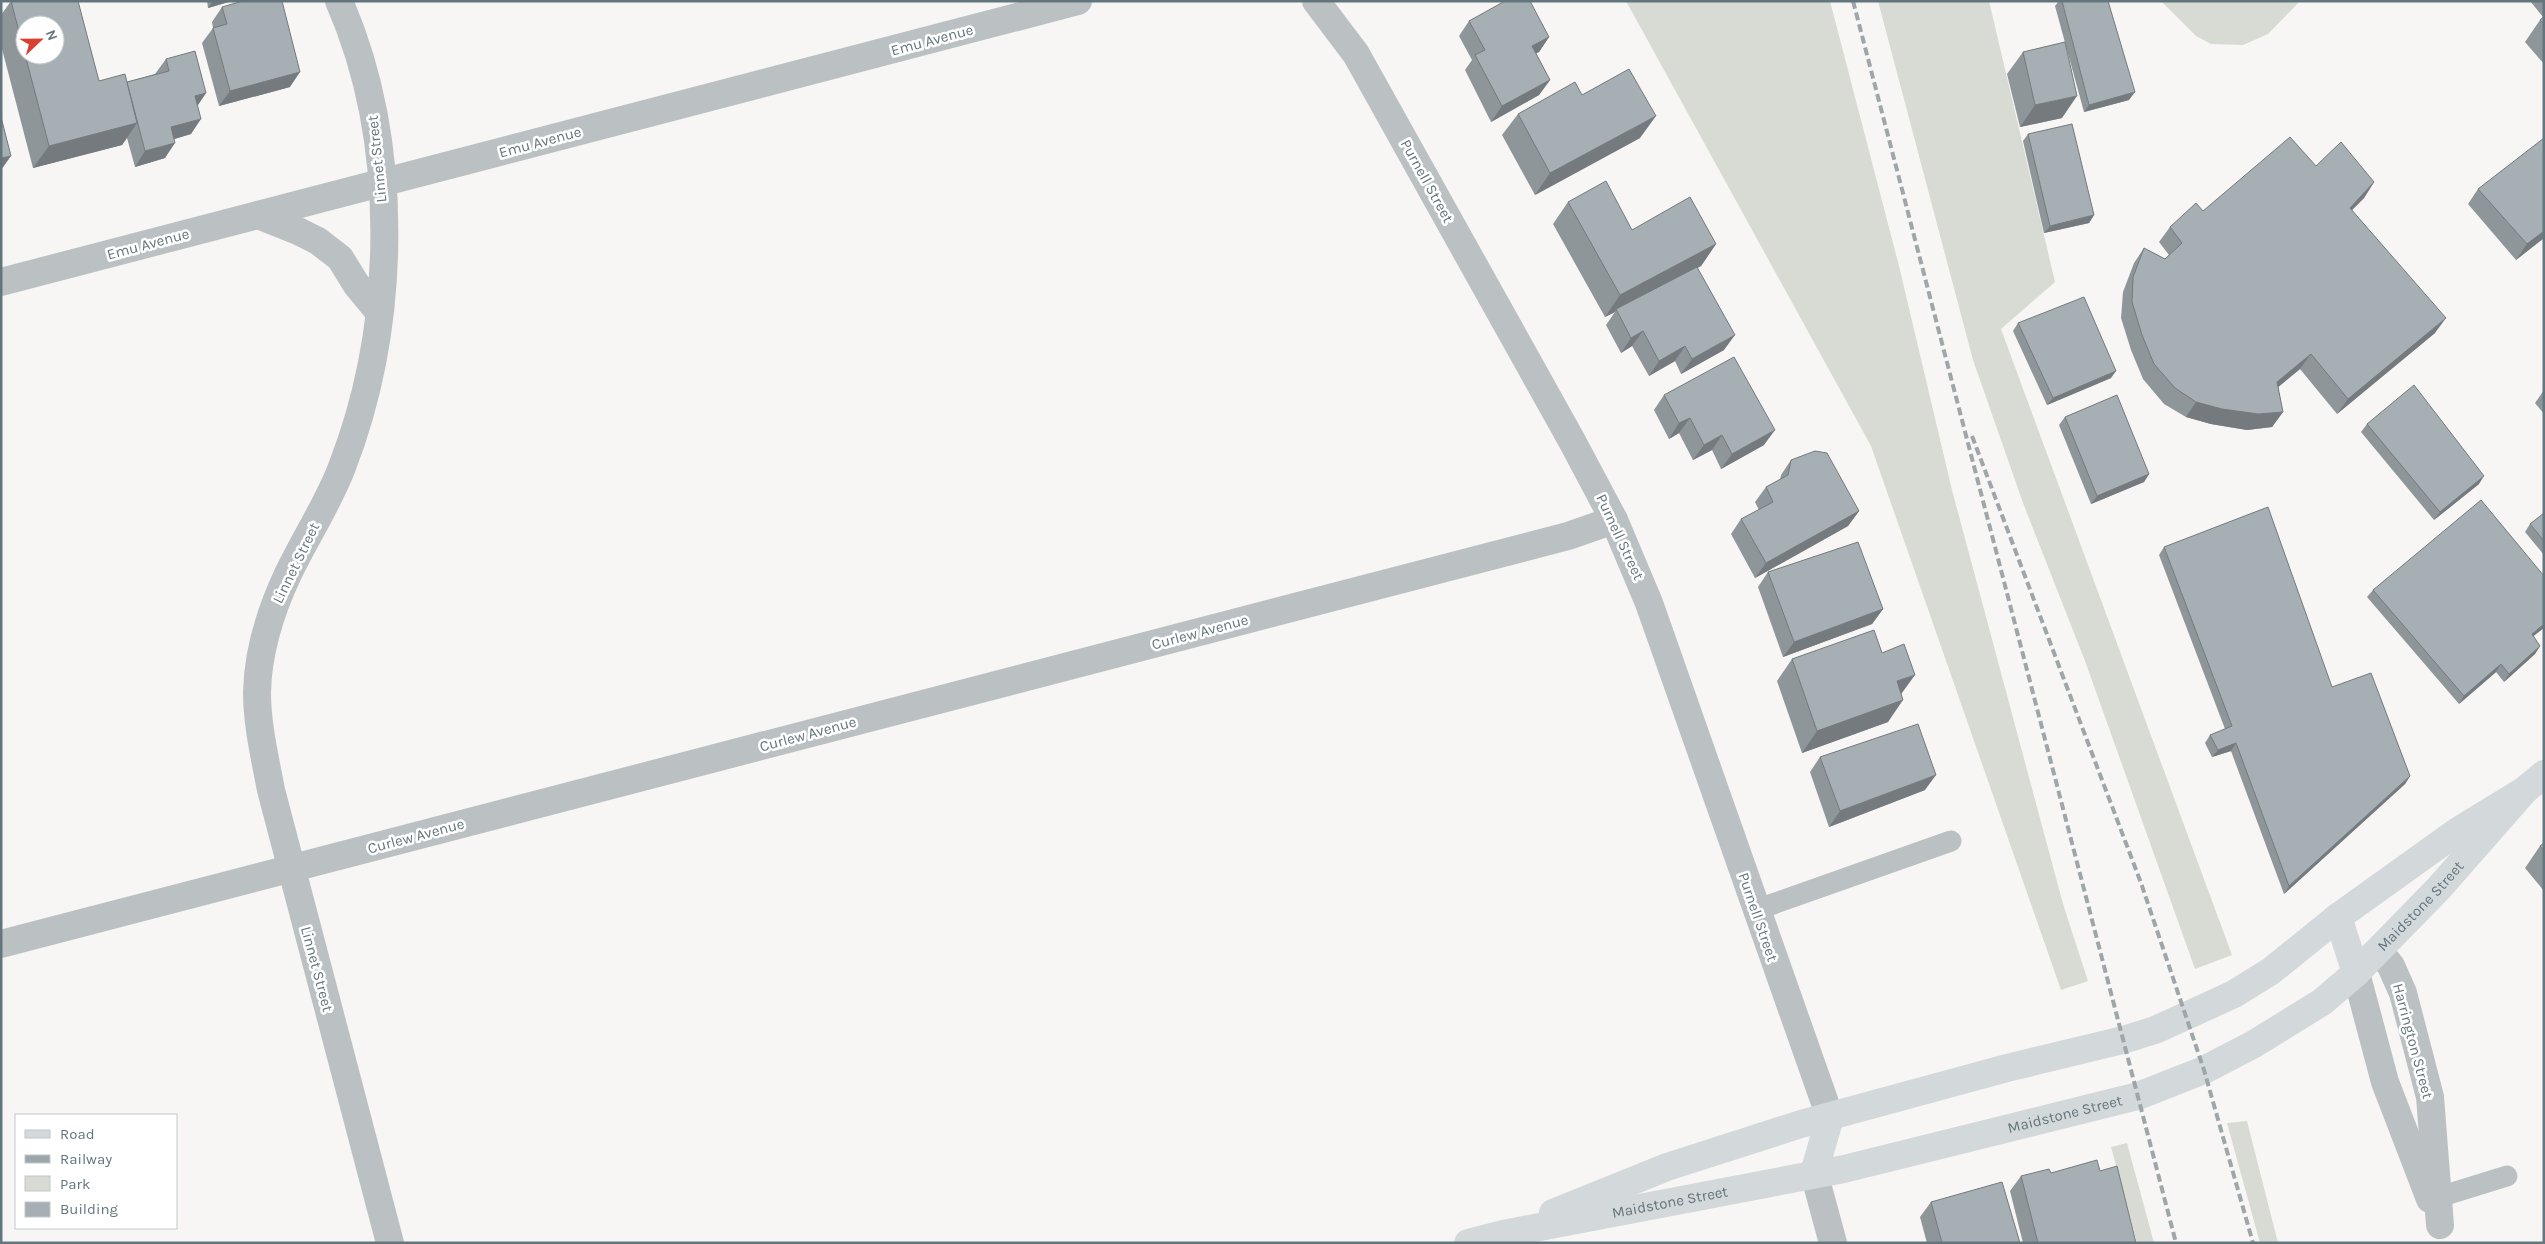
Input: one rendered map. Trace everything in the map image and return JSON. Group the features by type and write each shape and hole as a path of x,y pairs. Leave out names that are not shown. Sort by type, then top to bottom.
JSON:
{"main road":[{"name":"Maidstone Street","path":"1503,1234 1667,1167 1830,1118 2155,1030 2234,994 2271,971 2338,918 2458,831 2534,782"},
{"name":"Maidstone Street","path":"1468,1243 1503,1234 1814,1173 1844,1169 2138,1096 2204,1070 2254,1044 2322,1002 2356,973 2439,888 2534,782"},
{"path":"2338,918 2379,951"},
{"path":"2338,918 2356,973"},
{"path":"1814,1173 1830,1118"}],"street":[{"name":"Linnet Street","path":"339,1 360,60 373,113 383,183 384,270 370,374 358,423 341,469 308,540 288,574 271,616 259,663 257,694 261,738 271,790 390,1243"},
{"name":"Emu Avenue","path":"1,282 1078,1"},
{"name":"Purnell Street","path":"1316,1 1356,54 1572,441 1614,520 1649,603 1830,1118"},
{"path":"258,215 318,241 340,258 356,284 379,312"},
{"name":"Curlew Avenue","path":"1,944 1568,536 1614,520"},
{"name":"Harrington Street","path":"2379,951 2391,966 2403,993 2430,1097 2439,1217"},
{"path":"2356,973 2385,1082 2439,1217"},
{"path":"1814,1173 1833,1243"}],"lane":[{"path":"1756,910 1951,841"},
{"path":"2439,1217 2507,1176"}],"green space":[{"path":"1626,1 1830,1 1899,266 1952,490 2063,904 2088,981 2061,990 1871,446"},
{"path":"1878,1 1989,1 2055,282 2001,329 2232,955 2195,969 2085,661 2023,503 1973,360"},
{"path":"2161,1 2300,1 2268,34 2243,45 2211,44 2196,36"},
{"path":"2247,1121 2278,1243 2260,1243 2227,1123"},
{"path":"2127,1143 2154,1243 2137,1243 2111,1147"}],"building":[{"path":"11,1 78,1 99,81 125,74 137,123 49,146 28,65 65,65 65,15 15,16"},
{"path":"243,1 282,1 300,72 230,91 213,28 227,24 222,7"},
{"path":"1505,1 1530,1 1549,37 1532,46 1550,80 1502,106 1475,55 1485,50 1469,21"},
{"path":"2062,1 2108,1 2135,92 2089,105"},
{"path":"2065,42 2077,96 2035,105 2023,52"},
{"path":"195,51 206,93 195,96 201,119 171,127 175,143 145,151 127,82 169,71 166,59"},
{"path":"1629,69 1656,116 1550,173 1518,114 1575,82 1582,95"},
{"path":"1,117 11,156 1,158"},
{"path":"2072,124 2094,215 2050,226 2028,134"},
{"path":"2290,137 2316,166 2341,142 2374,182 2350,208 2446,318 2348,399 2311,354 2277,382 2283,412 2258,414 2222,409 2196,402 2175,388 2154,364 2142,335 2132,302 2133,277 2144,248 2165,259 2182,243 2170,227 2196,203 2203,211"},
{"path":"2544,138 2544,231 2527,244 2478,189"},
{"path":"1606,181 1632,230 1690,197 1716,244 1620,295 1568,202"},
{"path":"1697,267 1735,335 1692,359 1685,346 1659,361 1643,331 1631,338 1616,309"},
{"path":"2084,297 2116,371 2053,398 2018,323"},
{"path":"1734,357 1775,430 1732,454 1722,435 1704,445 1690,418 1679,423 1664,395"},
{"path":"2414,385 2484,476 2440,512 2367,424"},
{"path":"2117,395 2149,474 2097,496 2065,417"},
{"path":"1815,451 1827,453 1859,511 1766,563 1741,519 1773,502 1766,487 1788,475 1791,460"},
{"path":"2481,500 2544,576 2544,624 2532,634 2540,646 2509,674 2501,664 2464,696 2373,590"},
{"path":"2268,507 2332,687 2371,673 2410,776 2289,886 2236,743 2218,750 2210,735 2232,726 2164,547"},
{"path":"2544,513 2544,541 2530,524"},
{"path":"1858,542 1883,609 1794,642 1768,572"},
{"path":"1874,630 1882,653 1904,644 1915,675 1897,681 1903,700 1817,731 1792,659"},
{"path":"1918,724 1936,775 1840,811 1820,757"},
{"path":"2544,843 2544,851 2540,846"},
{"path":"2097,1160 2100,1171 2117,1166 2136,1243 2038,1243 2021,1176 2049,1169 2051,1173"},
{"path":"2002,1182 2020,1243 1942,1243 1931,1202"}],"railway":[{"path":"1853,1 2176,1243"},
{"path":"1972,436 2141,883 2204,1070 2253,1243"}]}
